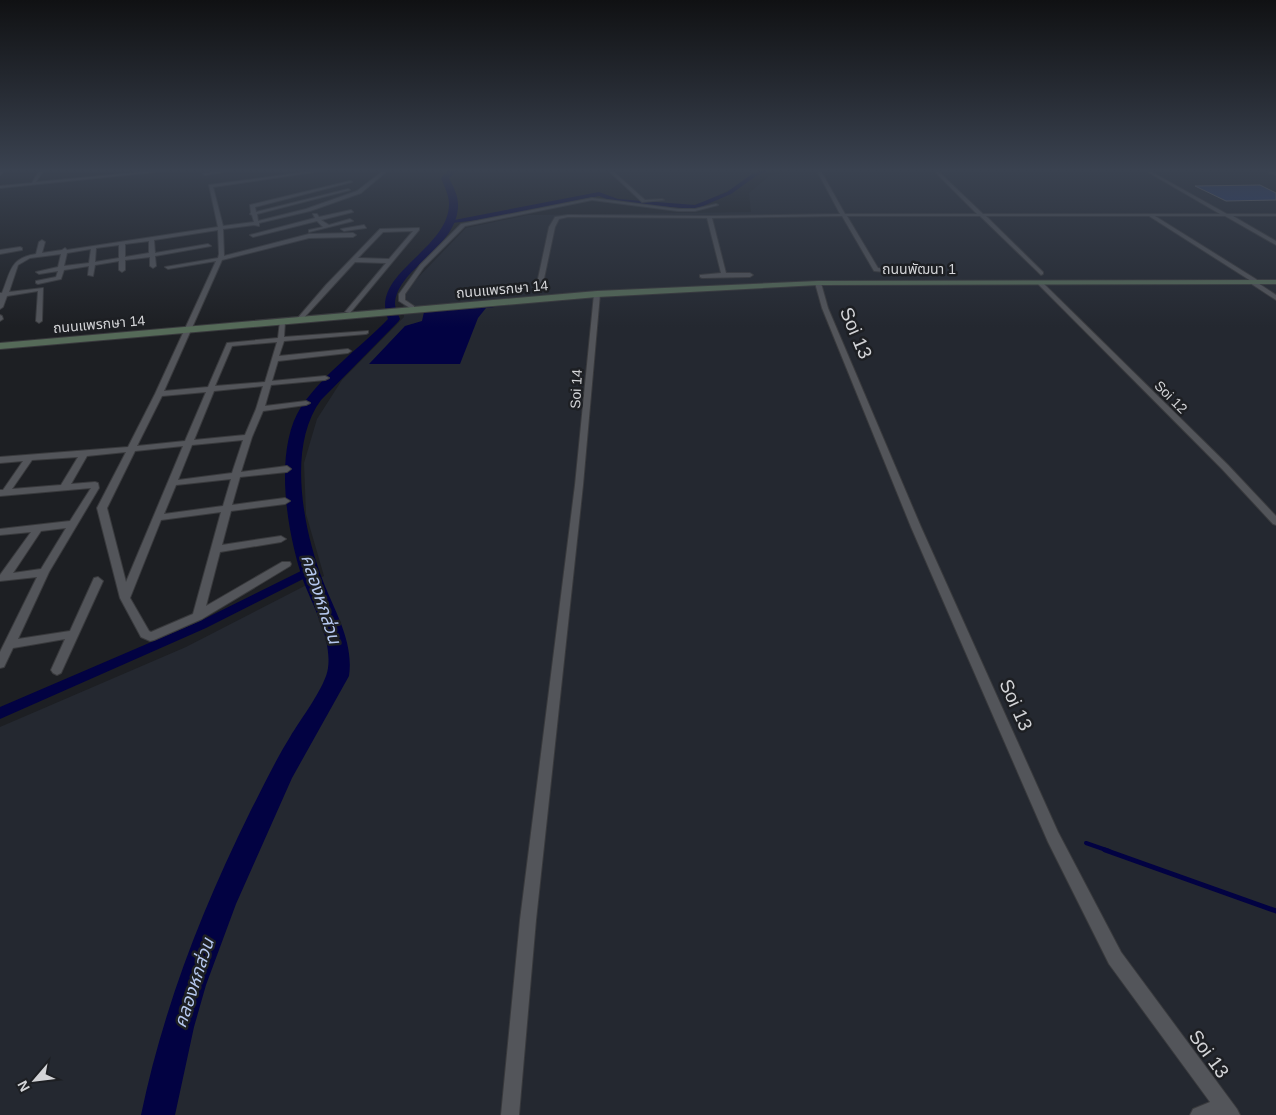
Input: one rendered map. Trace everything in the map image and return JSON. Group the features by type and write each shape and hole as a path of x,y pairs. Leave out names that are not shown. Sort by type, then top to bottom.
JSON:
{"main road":[{"name":"ถนนพัฒนา 1","path":"563,297 818,283 1276,282"},
{"name":"ถนนแพรกษา 14","path":"2,342 563,297"},
{"name":"ถนนแพรกษา 14","path":"191,327 282,322 348,312 376,312"}],"street":[{"path":"219,223 223,251 220,259 160,394 102,508 125,598 145,634 150,637 198,616 286,564"},
{"path":"0,307 2,294 16,264 29,257 70,248 94,246 101,242 122,242 130,238 151,238 157,234 173,235 183,232 221,230 260,223"},
{"path":"253,235 302,223"},
{"path":"322,223 328,227"},
{"path":"264,242 343,223"},
{"path":"408,309 402,301 402,294 422,266 463,225 473,223"},
{"path":"539,288 554,223"},
{"path":"711,223 724,275"},
{"path":"847,223 873,270 886,270"},
{"path":"988,223 1041,273"},
{"path":"1158,223 1188,244 1252,282"},
{"path":"1162,223 1276,298"},
{"path":"1241,223 1276,243"},
{"path":"168,267 220,259 309,236 364,227"},
{"path":"299,318 383,229 417,229 348,312"},
{"path":"1168,231 1176,231"},
{"path":"183,232 183,261"},
{"path":"309,236 353,235"},
{"path":"151,238 153,266"},
{"path":"39,255 42,242"},
{"path":"122,242 122,270"},
{"path":"1188,244 1196,244"},
{"path":"91,275 94,246"},
{"path":"39,272 208,246"},
{"path":"38,282 59,278 70,248"},
{"path":"0,252 20,250"},
{"path":"352,260 390,261"},
{"path":"702,276 750,275"},
{"path":"0,279 11,278"},
{"name":"Soi 13","path":"818,283 826,308 916,527 1053,837 1114,958 1227,1110"},
{"name":"Soi 12","path":"1040,283 1224,467 1276,522"},
{"path":"2,294 41,289 39,321"},
{"name":"Soi 14","path":"510,1115 528,920 579,485 597,294"},
{"path":"198,616 236,475 248,437 260,409 281,339 282,322"},
{"path":"125,598 229,344 366,332"},
{"path":"275,359 348,351"},
{"path":"160,394 325,378"},
{"path":"260,409 306,404"},
{"path":"0,460 84,454 248,437"},
{"path":"64,488 84,454"},
{"path":"3,493 29,459"},
{"path":"173,483 287,469"},
{"path":"0,664 44,572 95,488 94,485 3,493"},
{"path":"158,518 285,501"},
{"path":"1,533 74,524"},
{"path":"2,578 39,527"},
{"path":"216,549 280,539"},
{"path":"2,578 44,572"},
{"path":"57,670 98,580"},
{"path":"10,644 74,634"},
{"path":"1200,1115 1227,1110"}],"shaded area":[{"path":"490,223 1276,223 1276,1115 0,1115 0,727 186,647 324,576 306,514 304,463 317,419 342,380 404,317 403,300 408,288 466,228"},
{"path":"503,306 486,308 478,318 460,364 369,364 405,326 422,321 424,312"}],"waterway":[{"name":"คลองหกส่วน","path":"158,1115 178,1027 191,985 222,902 259,820 284,771 338,676 340,657 336,637 313,580 297,526 293,490 300,426 305,414 321,391 367,348 394,319 390,310 390,303 395,288 437,242 449,223"},
{"path":"0,713 202,625 309,571"},
{"path":"1086,843 1109,851"},
{"path":"1105,850 1276,911"}]}
